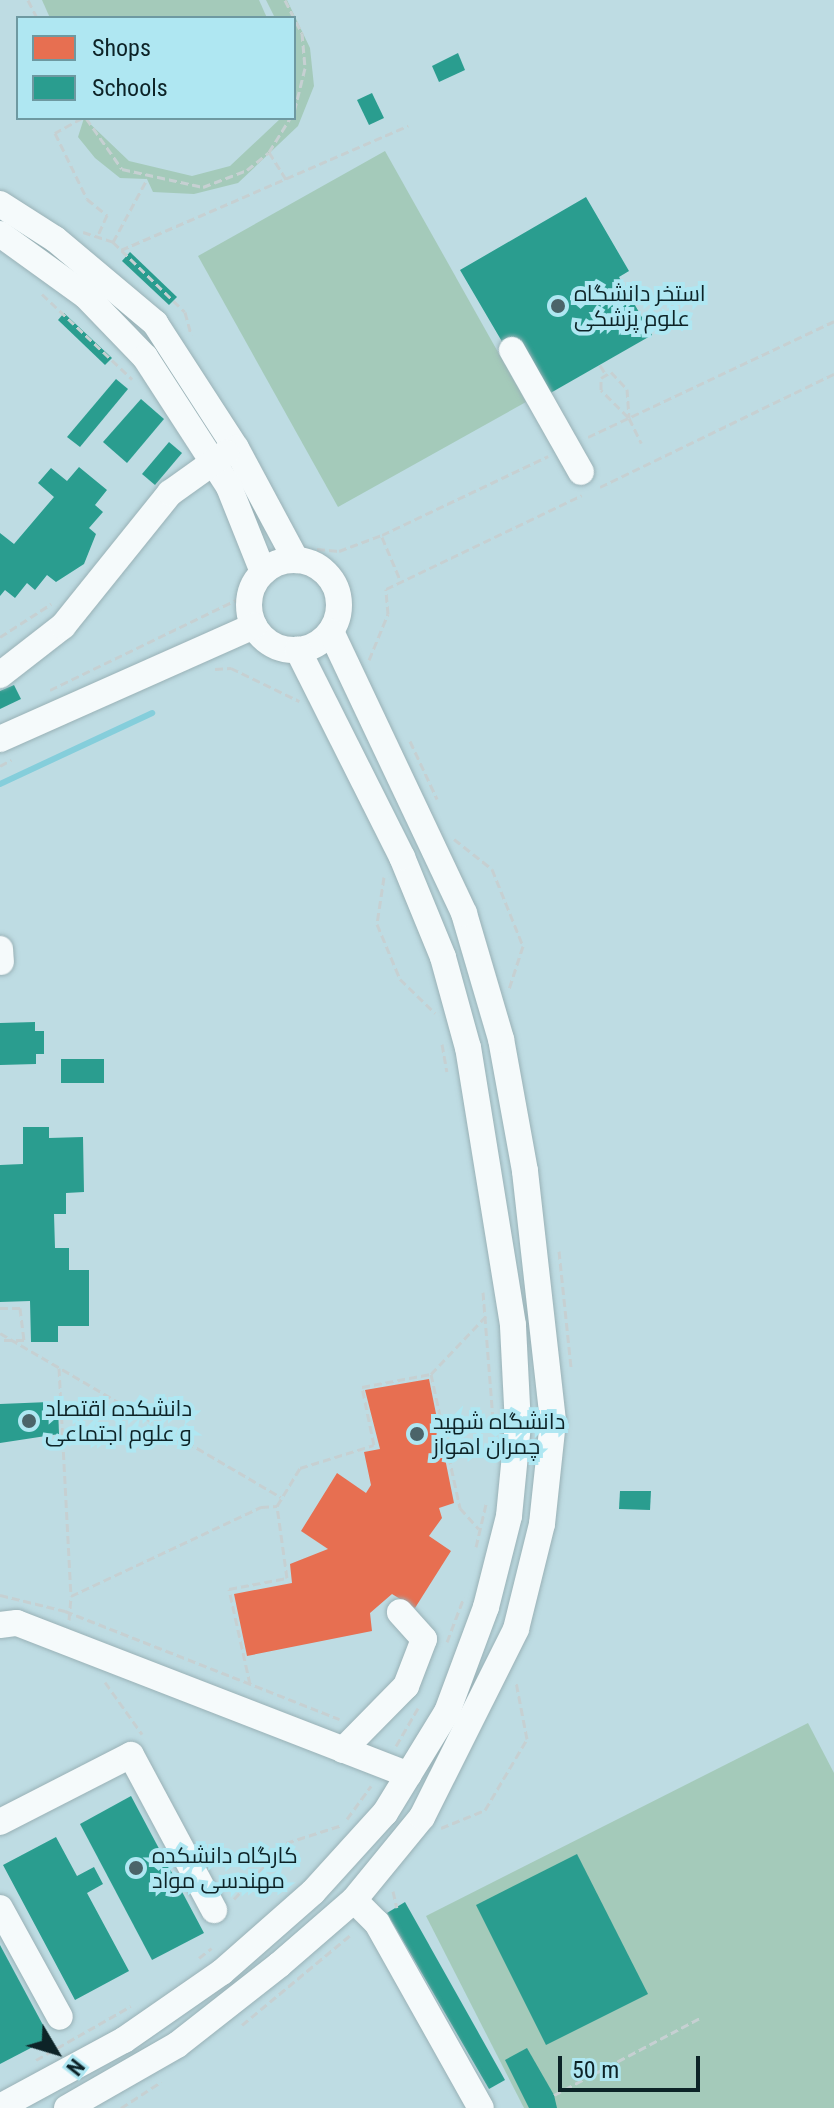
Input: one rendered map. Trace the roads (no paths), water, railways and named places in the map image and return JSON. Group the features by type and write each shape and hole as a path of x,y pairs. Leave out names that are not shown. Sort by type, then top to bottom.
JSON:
{"lane":[{"path":"0,204 55,239 155,323 225,453 257,583 254,626"},
{"path":"0,234 86,296 145,357 300,550 337,588 331,632 464,913 501,1039 525,1171 553,1421 542,1524 516,1629 422,1817 354,1900 177,2045 67,2108"},
{"path":"512,350 581,472"},
{"path":"0,675 63,626 170,493 225,453"},
{"path":"257,583 300,550"},
{"path":"254,626 275,646 298,650 331,632"},
{"path":"7,749 254,626"},
{"path":"0,2107 124,2040 222,1972 313,1892 385,1813 396,1770 447,1712 486,1607 509,1516 518,1425 513,1325 468,1048 443,957 402,857 298,650"},
{"path":"0,949 1,962"},
{"path":"468,1048 501,1039"},
{"path":"343,1750 406,1686 424,1639 400,1612"},
{"path":"0,1625 17,1623 396,1770"},
{"path":"0,1822 131,1755 223,1908"},
{"path":"354,1900 377,1923 481,2108"},
{"path":"0,1908 60,2017"}],"waterway":[{"path":"0,784 152,713"}],"place":[{"name":"استخر دانشگاه علوم پزشکی","path":"558,306"},
{"name":"دانشکده اقتصاد و علوم اجتماعی","path":"29,1421"},
{"name":"دانشگاه شهید چمران اهواز","path":"417,1434"},
{"name":"کارگاه دانشکده مهندسی مواد","path":"136,1868"}]}
